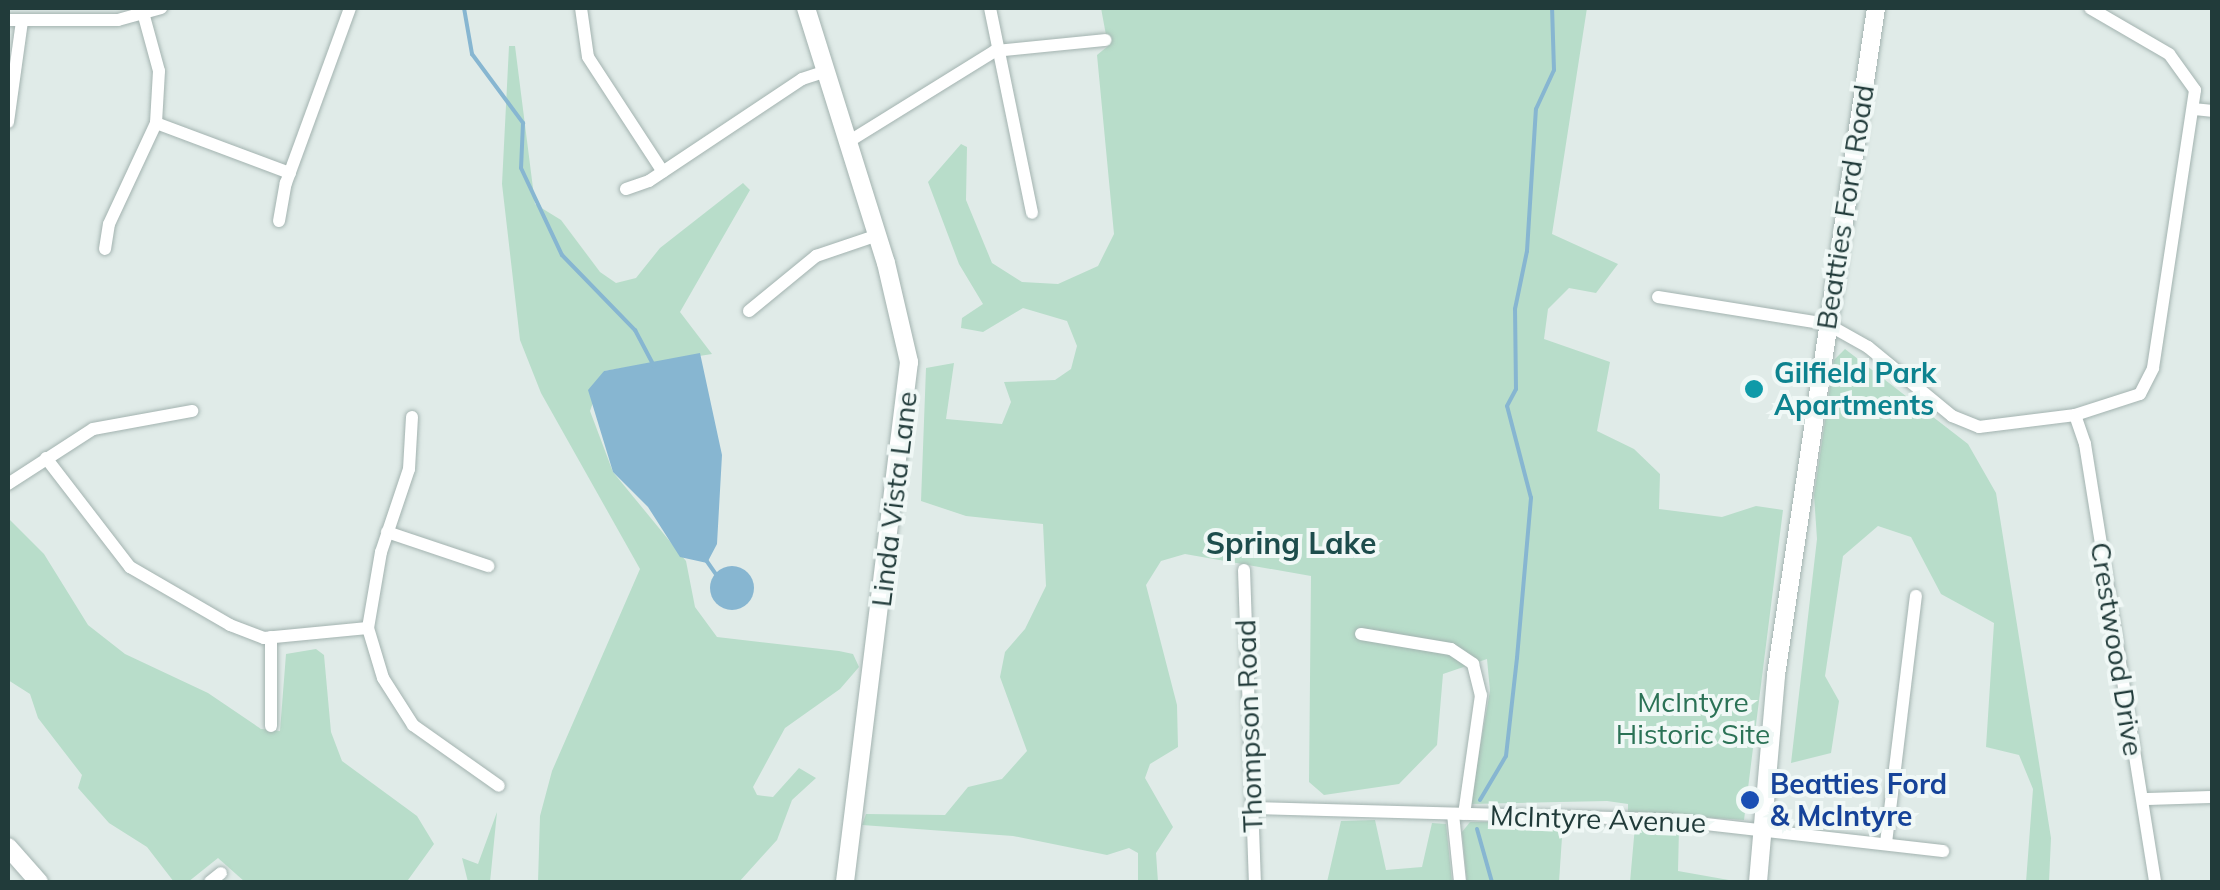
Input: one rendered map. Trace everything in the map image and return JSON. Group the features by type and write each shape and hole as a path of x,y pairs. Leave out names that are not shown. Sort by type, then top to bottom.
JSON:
{"main road":[{"name":"Linda Vista Lane","path":"806,8 878,235 903,327 910,387 844,882"},
{"name":"Beatties Ford Road","path":"1758,882 1776,675 1876,8"},
{"path":"8,847 39,882"}],"street":[{"path":"8,122 15,20 144,16 161,8"},
{"path":"279,221 290,173 350,8"},
{"path":"581,8 588,56 663,172"},
{"path":"990,8 995,51 1032,212"},
{"path":"1658,298 1827,324 1857,338 1962,422 2004,429 2132,399 2149,380 2194,108 2192,81 2179,63 2090,8"},
{"path":"105,249 114,212 156,123 159,71 144,16"},
{"path":"848,142 995,51 1105,40"},
{"path":"626,189 663,172 802,79 826,71"},
{"path":"2194,108 2212,111"},
{"path":"156,123 290,173"},
{"path":"749,311 816,256 878,235"},
{"path":"8,484 93,429 192,411"},
{"name":"Crestwood Drive","path":"2075,415 2086,444 2146,800 2155,882"},
{"path":"412,416 409,469 388,532 368,628 384,678 413,725 499,786"},
{"path":"46,458 130,566 230,625 271,637 368,628"},
{"path":"388,532 488,566"},
{"name":"Thompson Road","path":"1244,570 1255,882"},
{"path":"1886,843 1916,596"},
{"path":"1360,634 1452,649 1473,664 1481,694 1459,814 1460,882"},
{"path":"271,637 271,726"},
{"path":"2146,800 2212,797"},
{"name":"McIntyre Avenue","path":"1251,808 1760,826 1943,851"}],"green space":[{"name":"McIntyre Historic Site","path":"1101,8 1587,8 1552,234 1618,264 1596,293 1569,288 1548,309 1544,339 1610,362 1597,431 1634,449 1660,474 1659,509 1722,517 1756,506 1783,510 1744,820 1628,812 1628,804 1607,801 1470,804 1490,691 1487,659 1443,674 1437,745 1399,784 1324,795 1309,782 1311,576 1185,554 1161,561 1146,585 1177,705 1178,747 1150,764 1145,778 1173,827 1156,853 1158,882 1138,882 1138,853 1129,848 1107,855 1013,836 862,825 866,814 945,815 968,787 1002,779 1027,751 1000,677 1005,652 1025,629 1046,586 1043,524 966,516 921,501 926,368 954,363 946,419 1002,424 1011,402 1004,382 1055,380 1071,369 1077,346 1067,321 1023,308 983,332 961,328 962,318 983,304 959,264 928,182 961,144 967,147 966,200 992,263 1022,282 1058,284 1098,266 1114,234 1097,55 1108,46"},
{"path":"509,46 515,46 535,204 561,220 600,272 616,283 636,278 660,248 743,183 750,190 680,312 712,354 604,371 590,411 613,472 686,561 695,607 717,637 839,651 853,654 859,667 840,689 785,728 753,787 757,795 773,797 799,768 816,778 792,800 777,840 739,882 538,882 540,816 552,771 640,569 541,393 520,340 502,184"},
{"path":"1845,349 1968,444 1996,493 2051,838 2049,882 2026,882 2033,789 2019,755 1986,747 1994,623 1941,594 1911,537 1878,526 1843,556 1825,676 1839,701 1831,753 1791,763 1817,539 1814,495 1834,360"},
{"path":"8,518 44,554 88,625 125,654 208,693 261,729 280,731 286,654 316,649 324,655 331,732 342,761 417,816 434,844 408,880 245,882 218,858 188,882 174,882 147,847 109,823 78,788 82,775 38,718 30,694 8,680"},
{"path":"497,812 490,882 468,882 462,858 478,864"},
{"path":"1375,820 1386,870 1422,867 1432,823 1446,824 1452,882 1327,882 1341,821"},
{"path":"1470,822 1563,822 1559,882 1467,882 1462,832"},
{"path":"1635,826 1679,829 1678,871 1740,882 1630,882"}],"water":[{"path":"700,353 722,455 717,544 707,563 680,557 648,507 613,472 588,390 604,371"},
{"path":"732,566 747,573 754,588 747,603 732,610 717,603 710,588 717,573"}],"waterway":[{"path":"464,8 472,54 523,123 521,168 562,255 635,330 654,366"},
{"path":"1480,800 1506,756 1517,658 1531,498 1507,406 1516,389 1515,309 1527,251 1536,109 1554,70 1552,8"},
{"path":"706,560 717,576"},
{"path":"1477,829 1492,882"}],"place":[{"name":"Gilfield Park Apartments","path":"1754,389"},
{"name":"Beatties Ford & McIntyre","path":"1750,800"}],"district":[{"name":"Spring Lake","path":"1291,543"}]}
